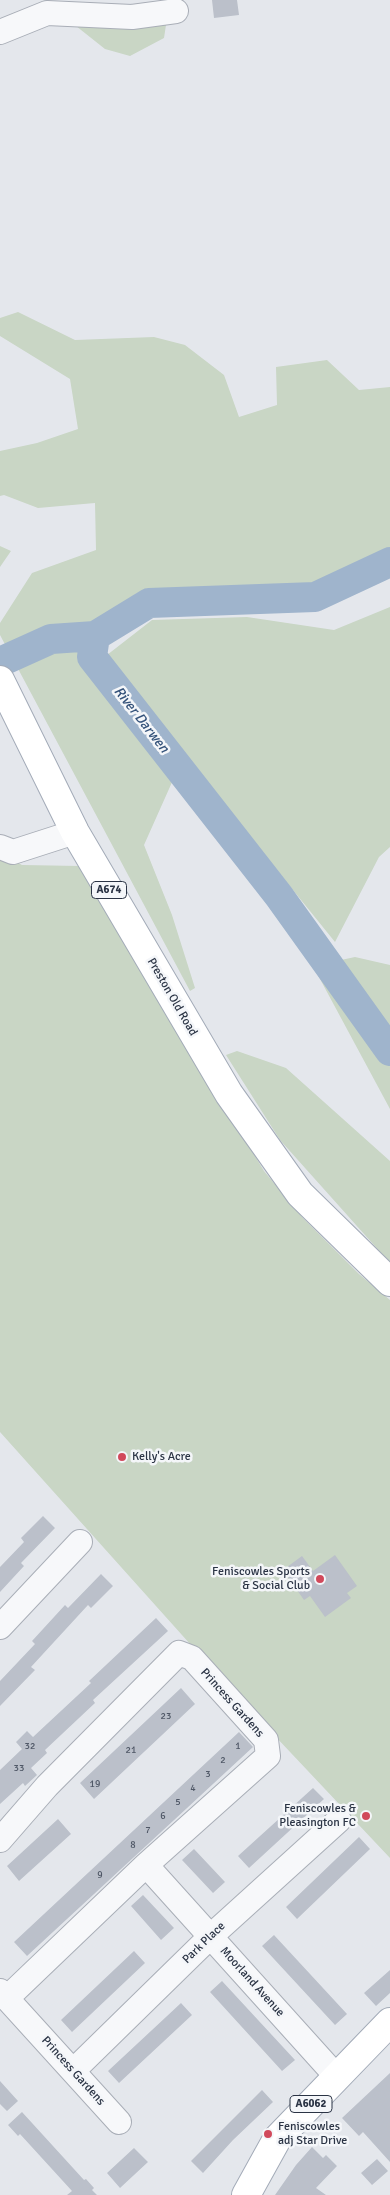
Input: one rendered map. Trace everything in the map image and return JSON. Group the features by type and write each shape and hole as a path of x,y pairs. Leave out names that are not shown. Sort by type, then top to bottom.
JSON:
{"main road":[{"name":"Preston Old Road","path":"0,680 76,832 228,1094 300,1194 390,1282"},
{"name":"A6062","path":"246,2195 277,2138 390,2022"}],"street":[{"path":"0,32 47,13 132,17 176,11"},
{"path":"0,847 13,852 76,832"},
{"path":"0,1627 80,1542"},
{"name":"Princess Gardens","path":"0,1840 47,1786 179,1653 192,1658 266,1740 268,1756 3,1995 119,2122"},
{"name":"Park Place","path":"73,2071 210,1936 339,1820"},
{"name":"Moorland Avenue","path":"146,1865 337,2077"}],"green space":[{"path":"166,25 164,38 130,56 105,49 76,26"},
{"path":"18,312 75,340 154,337 185,345 224,375 239,417 277,405 276,367 327,360 359,390 390,387 390,553 320,586 258,599 137,593 84,634 84,655 173,780 144,845 172,915 195,988 190,991 0,635 0,623 32,573 96,550 95,503 38,508 4,495 0,496 0,451 37,443 78,429 70,379 0,336 0,318"},
{"path":"0,546 11,551 0,567"},
{"path":"390,607 390,847 379,857 335,942 116,671 107,655 152,620 247,617 334,630"},
{"path":"0,853 22,865 80,866 264,1171 303,1218 359,1274 390,1300 390,1858 225,1683 0,1432"},
{"path":"355,957 390,965 390,1109 313,966"},
{"path":"237,1051 286,1068 390,1161 390,1263 280,1140 226,1055"}],"building":[{"path":"212,0 237,0 239,15 214,18"},
{"path":"43,1516 55,1528 21,1563 24,1566 0,1592 0,1567 24,1542 21,1538"},
{"name":"Feniscowles Sports & Social Club","path":"335,1555 357,1586 347,1593 351,1598 325,1617 310,1596 304,1600 283,1570 302,1556 313,1571"},
{"path":"101,1574 113,1586 91,1608 88,1605 31,1667 35,1670 0,1706 0,1681 35,1644 32,1641 65,1605 68,1608"},
{"path":"156,1618 168,1631 93,1700 95,1703 45,1750 47,1753 31,1768 37,1775 25,1786 23,1783 0,1804 0,1770 22,1749 16,1742 27,1731 33,1737 91,1683 89,1681"},
{"path":"181,1688 195,1704 94,1799 80,1783"},
{"path":"239,1732 253,1747 27,1956 14,1942"},
{"path":"313,1788 324,1799 249,1868 238,1856"},
{"path":"58,1819 71,1834 19,1881 7,1866"},
{"path":"359,1837 370,1849 297,1919 286,1907"},
{"path":"194,1849 225,1882 213,1893 182,1860"},
{"path":"143,1895 174,1928 161,1940 131,1906"},
{"path":"274,1935 347,2014 335,2025 262,1946"},
{"path":"134,1951 145,1963 72,2032 61,2020"},
{"path":"390,1970 390,1993 376,2006 364,1993"},
{"path":"222,1981 295,2060 282,2071 210,1992"},
{"path":"181,2003 192,2015 119,2083 108,2071"},
{"path":"390,2073 390,2162 363,2132 359,2136 342,2118"},
{"path":"0,2081 18,2101 7,2111 0,2104"},
{"path":"262,2090 273,2102 233,2140 203,2173 191,2161"},
{"path":"22,2112 84,2180 86,2179 97,2195 67,2195 72,2191 20,2134 18,2136 8,2125"},
{"path":"312,2147 323,2158 326,2155 337,2166 316,2188 326,2195 275,2195 296,2165"},
{"path":"134,2148 148,2162 120,2188 107,2173"},
{"path":"377,2159 388,2171 372,2185 361,2173"}],"waterway":[{"name":"River Darwen","path":"390,562 315,597 149,603 95,636 92,657 279,896 390,1051"},
{"path":"0,662 51,639 95,636"}],"place":[{"name":"Kelly's Acre","path":"122,1457"},
{"name":"Feniscowles Sports & Social Club","path":"320,1579"},
{"name":"Feniscowles & Pleasington FC","path":"366,1816"},
{"name":"Feniscowles adj Star Drive","path":"268,2134"}]}
